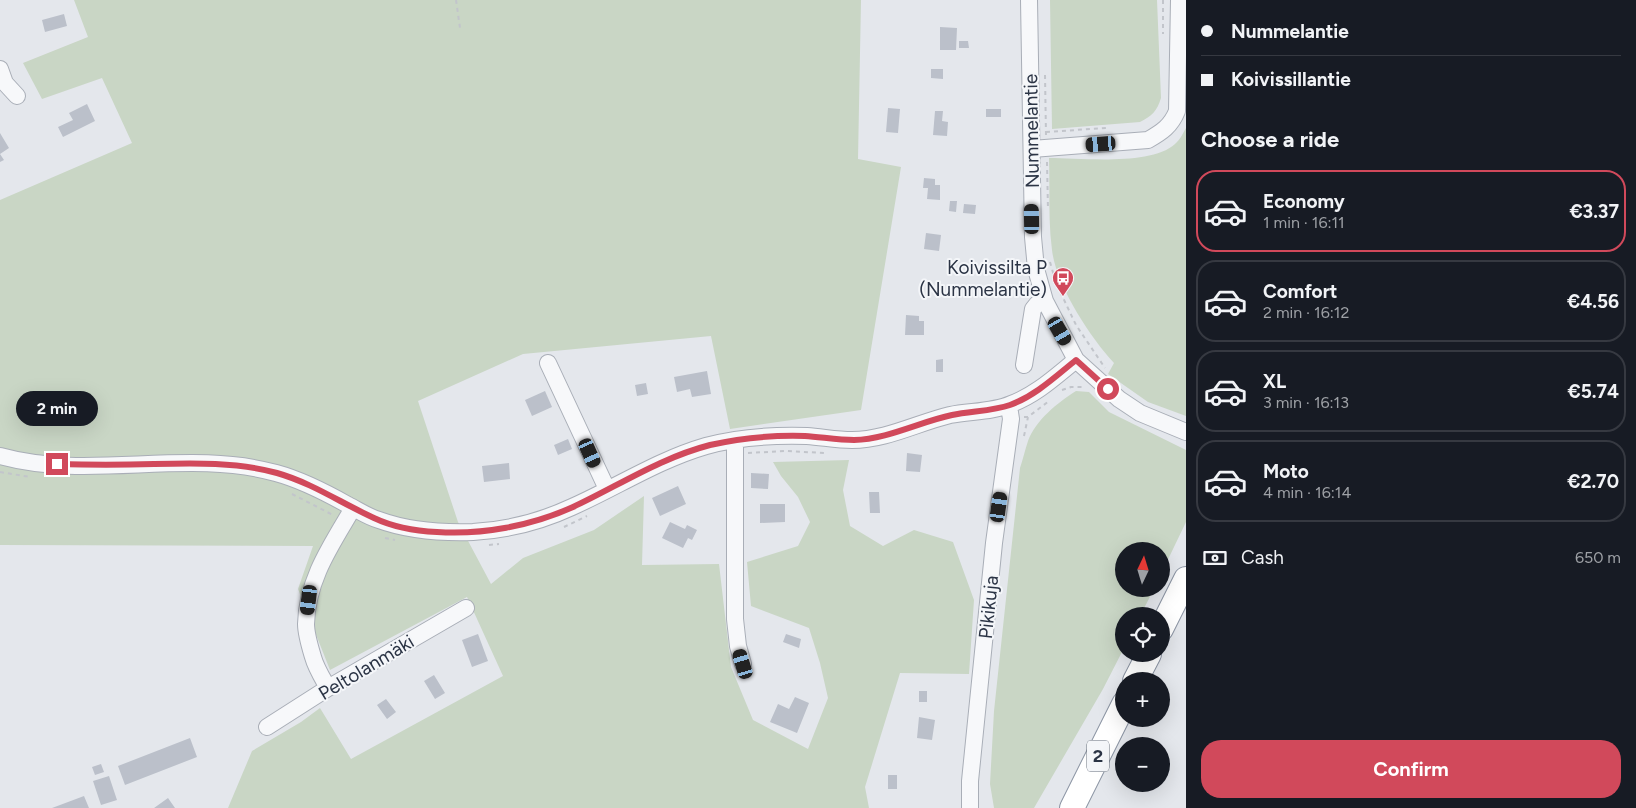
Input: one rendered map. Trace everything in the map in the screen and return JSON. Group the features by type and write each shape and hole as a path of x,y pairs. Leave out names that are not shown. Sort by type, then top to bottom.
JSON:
{"highway":[{"path":"1170,611 1186,580"},
{"name":"2","path":"1072,808 1115,722"}],"street":[{"name":"Nummelantie","path":"1029,0 1042,143 1033,237 1036,269 1045,301 1076,360 1119,399 1140,413 1186,432"},
{"path":"1042,143 1148,140 1164,131 1173,120 1177,111 1182,88 1179,0"},
{"path":"0,69 5,83 17,96"},
{"path":"1024,365 1033,309 1037,304 1045,301"},
{"path":"0,456 17,461 57,464 98,466 199,463 275,472 308,484 349,515 408,529 436,532 476,532 519,526 570,508 681,454 735,447 768,436 806,436 850,440 873,439 950,415 1010,412 1076,360"},
{"path":"548,363 607,489"},
{"name":"Pikikuja","path":"970,808 970,781 985,632 1010,412"},
{"path":"735,447 735,618 738,646 743,664"},
{"path":"328,688 313,659 306,625 309,600 316,575 349,515"},
{"name":"Peltolanmäki","path":"267,727 328,688 466,608"}],"path":[{"path":"456,0 460,28"},
{"path":"1163,0 1164,39"},
{"path":"1045,73 1042,143 1048,214"},
{"path":"1042,143 1112,128"},
{"path":"1050,258 1056,283 1076,325 1106,367 1089,387 1071,387 1063,389 1056,395"},
{"path":"1010,412 1028,416 1049,400"},
{"path":"735,447 830,453"},
{"path":"0,472 36,478"},
{"path":"285,491 349,515"},
{"path":"556,529 575,523 591,514"},
{"path":"380,536 398,541"},
{"path":"486,545 503,543"}],"green space":[{"path":"74,0 861,0 858,159 901,167 861,410 730,429 711,336 523,354 418,401 458,522 491,584 523,558 594,530 644,496 642,565 719,564 731,667 753,720 808,749 828,698 809,628 751,606 747,562 798,546 810,522 798,497 781,476 773,462 849,460 843,490 850,526 883,546 914,530 953,542 974,600 969,674 900,673 865,787 869,808 228,808 252,751 301,722 320,708 351,759 503,676 467,597 330,670 298,589 313,546 0,545 0,200 132,143 102,78 42,99 23,63 88,37"},
{"path":"1050,0 1157,0 1161,98 1156,110 1151,115 1140,122 1052,129"},
{"path":"1186,128 1186,416 1148,402 1108,374 1114,363 1076,310 1060,279 1055,264 1050,227 1049,158 1115,159 1150,155 1164,151 1175,144"},
{"path":"1076,391 1089,392 1109,412 1186,450 1186,522 1170,555 1170,542 1115,542 1115,598 1149,598 1145,607 1115,607 1115,662 1117,662 1034,808 994,808 990,784 994,711 1020,468 1028,441 1036,426 1062,401"}],"building":[{"path":"64,14 67,26 45,32 42,20"},
{"path":"940,27 957,28 956,50 940,50"},
{"path":"959,41 968,41 969,48 959,48"},
{"path":"931,69 943,69 943,79 931,78"},
{"path":"87,104 95,121 63,137 58,127 73,120 69,113"},
{"path":"888,108 900,109 898,133 886,132"},
{"path":"986,109 1001,109 1001,117 986,117"},
{"path":"935,111 943,111 942,121 948,122 947,136 933,135"},
{"path":"0,133 9,148 0,154"},
{"path":"0,154 4,160 0,162"},
{"path":"924,178 935,179 935,185 940,185 940,200 927,199 928,188 923,188"},
{"path":"950,201 957,201 956,212 949,211"},
{"path":"964,204 976,205 975,214 963,213"},
{"path":"926,233 941,235 939,251 924,249"},
{"path":"906,315 919,316 919,321 924,321 924,335 905,335"},
{"path":"943,359 943,372 936,372 936,360"},
{"path":"707,371 711,394 692,397 690,389 677,392 674,377"},
{"path":"646,383 648,394 637,396 635,385"},
{"path":"545,391 552,407 532,416 525,400"},
{"path":"568,439 572,449 558,455 554,445"},
{"path":"907,453 922,455 920,472 906,471"},
{"path":"509,463 510,479 484,482 482,466"},
{"path":"751,473 769,474 768,489 751,488"},
{"path":"678,486 686,504 660,516 652,498"},
{"path":"869,492 879,492 880,513 870,513"},
{"path":"760,504 785,504 785,522 760,523"},
{"path":"670,522 685,529 687,525 697,530 692,540 688,538 683,548 662,538"},
{"path":"478,634 488,661 472,667 462,640"},
{"path":"786,634 801,639 799,648 783,642"},
{"path":"434,675 445,693 435,699 424,681"},
{"path":"919,691 927,691 927,702 919,702"},
{"path":"795,697 809,703 797,733 770,722 778,704 789,709"},
{"path":"386,699 396,712 387,719 377,705"},
{"path":"919,717 935,720 932,740 917,738"},
{"path":"190,738 197,757 125,785 118,766"},
{"path":"101,764 104,772 95,775 92,767"},
{"path":"888,775 897,775 897,789 888,789"},
{"path":"109,776 117,800 101,805 93,781"},
{"path":"84,796 89,808 52,808"},
{"path":"168,798 175,808 154,808"}],"place":[{"name":"Koivissilta P (Nummelantie)","path":"1063,297"}],"route":[{"path":"57,464 98,466 199,463 275,472 308,484 376,520 408,529 436,532 476,532 519,526 570,508 656,465 681,454 707,446 768,436 806,436 850,440 873,439 950,415 1009,406 1032,394 1076,360 1108,389"}]}
